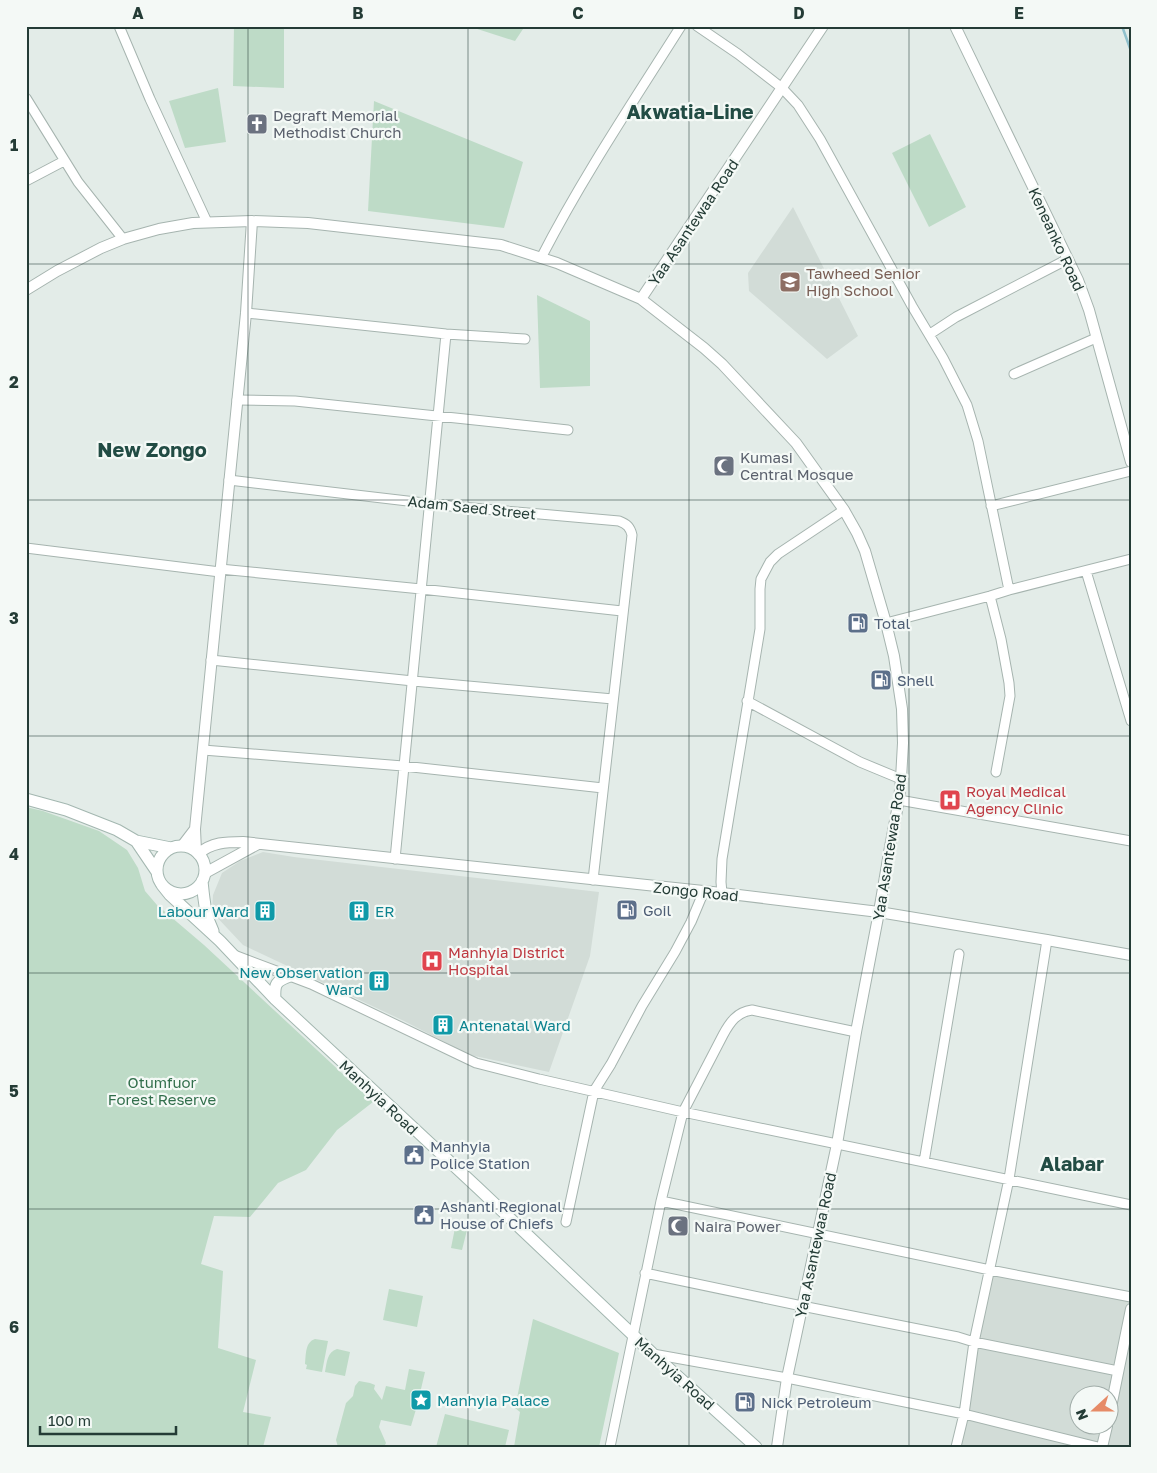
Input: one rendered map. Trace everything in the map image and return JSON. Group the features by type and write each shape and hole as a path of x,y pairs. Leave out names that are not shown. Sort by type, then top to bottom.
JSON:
{"main road":[{"path":"26,799 91,819 117,830 136,841 192,848 197,852 205,866 203,878 204,906 207,918 220,941"},
{"path":"136,841 157,872 162,885 168,890 183,894 191,892 197,888 203,878"},
{"path":"157,872 160,858 176,847"},
{"name":"Manhyia Road","path":"162,885 170,895 220,941 275,999 473,1183 652,1354 756,1447"},
{"path":"275,999 274,988 278,982 290,976"}],"street":[{"path":"119,26 207,222"},
{"path":"541,258 559,223 622,118 681,26"},
{"path":"698,26 782,88 798,105 811,123 912,306 930,334 967,405 978,441 1009,590"},
{"name":"Yaa Asantewaa Road","path":"777,1447 787,1378 837,1144 899,800 903,743 902,710 894,656 886,623 865,552 844,510 796,444 727,369 704,348 641,299 823,26"},
{"name":"Keneanko Road","path":"956,26 1068,259 1089,310 1131,462"},
{"path":"26,98 78,182 123,239"},
{"path":"26,182 64,161"},
{"path":"197,852 195,829 246,313 252,221"},
{"path":"26,290 57,271 123,239 159,229 207,222 252,221 308,223 501,246 557,263 641,299"},
{"path":"930,334 956,317 1068,259"},
{"path":"246,313 446,334 525,339"},
{"path":"395,858 446,334"},
{"path":"1014,374 1096,338"},
{"path":"237,400 295,401 568,430"},
{"path":"991,506 1131,471"},
{"name":"Adam Saed Street","path":"229,480 430,503 619,521 626,524 632,535 622,611"},
{"path":"722,893 722,859 760,629 761,578 770,562 778,554 844,510"},
{"path":"26,548 622,611 593,880"},
{"path":"886,623 1131,560"},
{"path":"1086,571 1131,721"},
{"path":"990,596 1006,663 1010,696 996,772"},
{"path":"211,660 613,699"},
{"path":"747,701 860,762 901,779"},
{"path":"202,750 403,766 603,788"},
{"path":"899,800 1131,841"},
{"path":"176,847 195,829"},
{"name":"Zongo Road","path":"197,852 218,843 243,842 704,891 880,912 1131,955"},
{"path":"203,878 258,844"},
{"path":"566,1222 594,1091 642,1006 676,952 704,891"},
{"path":"956,1447 964,1414 974,1342 1009,1179 1047,940"},
{"path":"232,954 310,984 476,1063 683,1112 1131,1205"},
{"path":"924,1162 959,954"},
{"path":"610,1447 645,1273 683,1112 730,1023 745,1011 752,1010 856,1032"},
{"path":"661,1200 990,1270 1131,1297"},
{"path":"645,1273 1118,1371"},
{"path":"1115,1386 1131,1309"},
{"path":"652,1354 787,1378 964,1414 1100,1447"}],"shaded area":[{"name":"Tawheed Senior High School","path":"793,207 858,336 827,359 749,291 748,273"},
{"name":"Manhyia District Hospital","path":"263,852 599,892 590,956 549,1072 470,1055 404,1021 243,945 212,912 213,895 222,873 240,861"},
{"path":"986,1267 1129,1293 1131,1287 1131,1447 952,1447"}],"green space":[{"path":"234,26 284,26 284,88 233,86"},
{"path":"468,26 525,26 515,41"},
{"path":"218,88 226,142 185,148 169,101"},
{"path":"374,101 523,162 504,228 368,211"},
{"path":"930,134 966,207 929,227 892,153"},
{"path":"537,295 590,321 590,386 540,388"},
{"name":"Otumfuor Forest Reserve","path":"26,807 43,811 99,831 127,850 138,868 145,891 157,905 204,945 373,1102 337,1130 306,1170 278,1183 250,1217 214,1216 201,1264 223,1271 218,1348 256,1360 243,1412 271,1417 263,1447 26,1447"},
{"path":"456,1223 468,1226 462,1250 451,1248"},
{"path":"389,1289 423,1296 417,1327 383,1320"},
{"path":"533,1319 619,1353 599,1447 514,1447 520,1412 515,1408"},
{"path":"315,1339 328,1341 322,1372 306,1369 307,1349 309,1343"},
{"path":"337,1349 350,1352 345,1376 325,1372 329,1355"},
{"path":"409,1369 425,1372 411,1426 381,1420 379,1427 386,1443 384,1447 338,1447 336,1440 346,1403 353,1396 355,1386 359,1381 375,1385 374,1389 382,1400 386,1386 405,1390"},
{"path":"445,1414 509,1430 505,1447 436,1447"}],"waterway":[{"path":"1122,26 1131,51"}],"place":[{"name":"Degraft Memorial Methodist Church","path":"257,124"},
{"name":"Tawheed Senior High School","path":"790,282"},
{"name":"Kumasi Central Mosque","path":"724,466"},
{"name":"Total","path":"858,623"},
{"name":"Shell","path":"881,680"},
{"name":"Royal Medical Agency Clinic","path":"950,800"},
{"name":"Goil","path":"627,910"},
{"name":"Labour Ward","path":"265,911"},
{"name":"ER","path":"359,911"},
{"name":"Manhyia District Hospital","path":"432,961"},
{"name":"New Observation Ward","path":"379,981"},
{"name":"Antenatal Ward","path":"443,1025"},
{"name":"Manhyia Police Station","path":"414,1155"},
{"name":"Ashanti Regional House of Chiefs","path":"424,1215"},
{"name":"Naira Power","path":"678,1226"},
{"name":"Manhyia Palace","path":"421,1400"},
{"name":"Nick Petroleum","path":"745,1402"}],"district":[{"name":"Akwatia-Line","path":"690,111"},
{"name":"New Zongo","path":"152,449"},
{"name":"Alabar","path":"1072,1163"}]}
